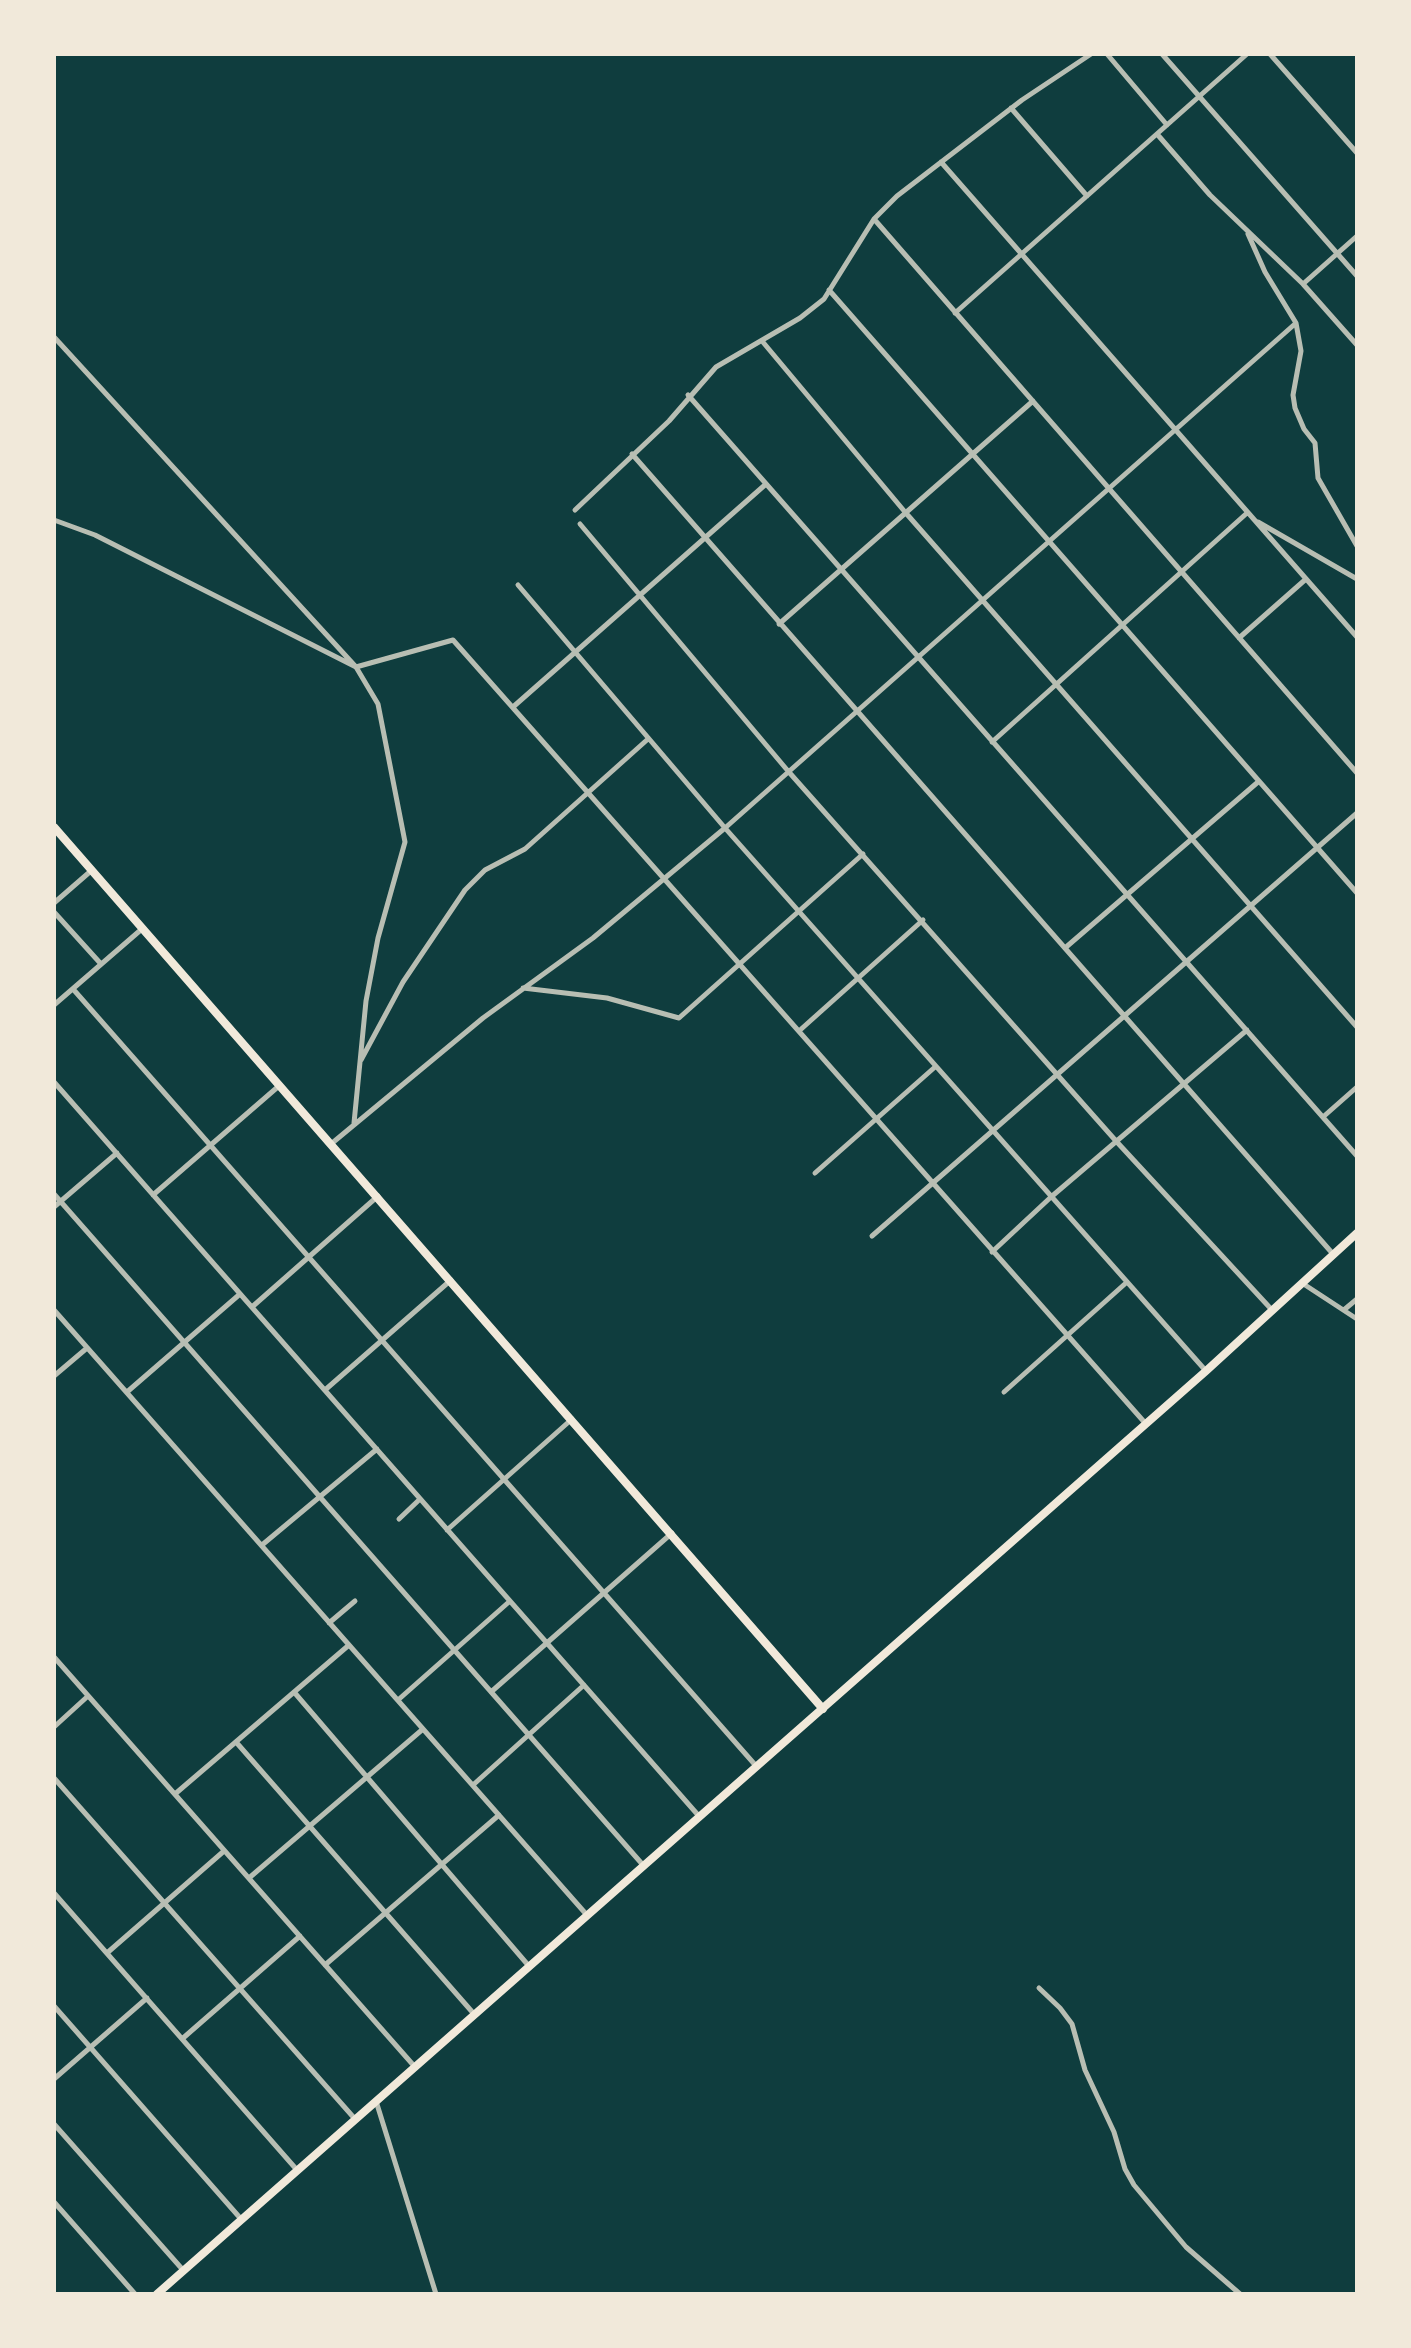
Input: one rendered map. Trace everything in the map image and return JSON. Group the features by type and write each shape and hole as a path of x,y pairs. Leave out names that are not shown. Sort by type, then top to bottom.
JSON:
{"main road":[{"path":"54,827 823,1709"},
{"path":"157,2294 698,1815 757,1767 1206,1371 1357,1233"}],"street":[{"path":"575,510 669,421 716,367 812,311 829,290 874,219 897,196 1011,108 1091,54"},
{"path":"1107,54 1167,125"},
{"path":"1162,54 1357,276"},
{"path":"954,313 1247,54"},
{"path":"1270,54 1357,153"},
{"path":"1011,108 1087,196"},
{"path":"1157,134 1248,233 1303,284 1357,345"},
{"path":"941,162 1357,637"},
{"path":"874,219 1357,773"},
{"path":"1248,233 1265,272 1296,323 1301,351 1293,396 1295,408 1304,429 1315,443 1318,478 1357,546"},
{"path":"1303,284 1357,236"},
{"path":"829,290 1357,893"},
{"path":"331,1144 523,988 593,938 725,828 1296,323"},
{"path":"54,337 356,667 378,704 405,842 378,938 358,1065 354,1123"},
{"path":"762,341 982,601 1357,1027"},
{"path":"688,396 1357,1156"},
{"path":"779,624 1033,401"},
{"path":"632,454 703,539 1125,1014 1333,1254"},
{"path":"513,707 766,484"},
{"path":"992,742 1247,513"},
{"path":"1252,519 1357,579"},
{"path":"54,520 95,535 356,667 453,640 1146,1424"},
{"path":"580,524 788,771 923,920 1116,1141 1272,1310"},
{"path":"1239,638 1306,579"},
{"path":"517,585 725,828 1206,1371"},
{"path":"358,1065 403,982 465,890 485,870 525,849 648,739"},
{"path":"1065,948 1258,782"},
{"path":"872,1236 1357,813"},
{"path":"523,988 607,998 679,1018 863,854"},
{"path":"54,903 92,870"},
{"path":"54,912 101,964"},
{"path":"799,1031 923,920"},
{"path":"54,1005 143,928"},
{"path":"73,989 757,1767"},
{"path":"992,1252 1051,1197 1247,1030"},
{"path":"815,1173 935,1067"},
{"path":"54,1082 698,1815"},
{"path":"153,1195 280,1085"},
{"path":"1323,1117 1357,1087"},
{"path":"54,1206 117,1153"},
{"path":"54,1195 643,1865"},
{"path":"252,1307 378,1196"},
{"path":"325,1391 451,1280"},
{"path":"1004,1392 1127,1283"},
{"path":"1302,1283 1357,1319"},
{"path":"127,1392 240,1294"},
{"path":"1345,1309 1357,1299"},
{"path":"54,1310 586,1914"},
{"path":"54,1376 87,1348"},
{"path":"447,1530 572,1419"},
{"path":"261,1545 377,1449"},
{"path":"398,1519 420,1499"},
{"path":"491,1692 672,1533"},
{"path":"329,1623 355,1601"},
{"path":"398,1700 510,1601"},
{"path":"175,1794 349,1645"},
{"path":"54,1657 415,2067"},
{"path":"473,1785 584,1685"},
{"path":"294,1692 528,1965"},
{"path":"54,1727 88,1696"},
{"path":"249,1878 423,1729"},
{"path":"236,1742 474,2014"},
{"path":"54,1778 355,2119"},
{"path":"325,1965 499,1815"},
{"path":"107,1953 224,1850"},
{"path":"54,1893 297,2170"},
{"path":"182,2039 300,1936"},
{"path":"1039,1989 1060,2008 1072,2024 1085,2070 1115,2132 1125,2169 1134,2185 1186,2247 1240,2294"},
{"path":"54,2078 147,1998"},
{"path":"54,2006 241,2219"},
{"path":"376,2101 436,2294"},
{"path":"54,2124 183,2270"},
{"path":"54,2202 135,2294"}]}
